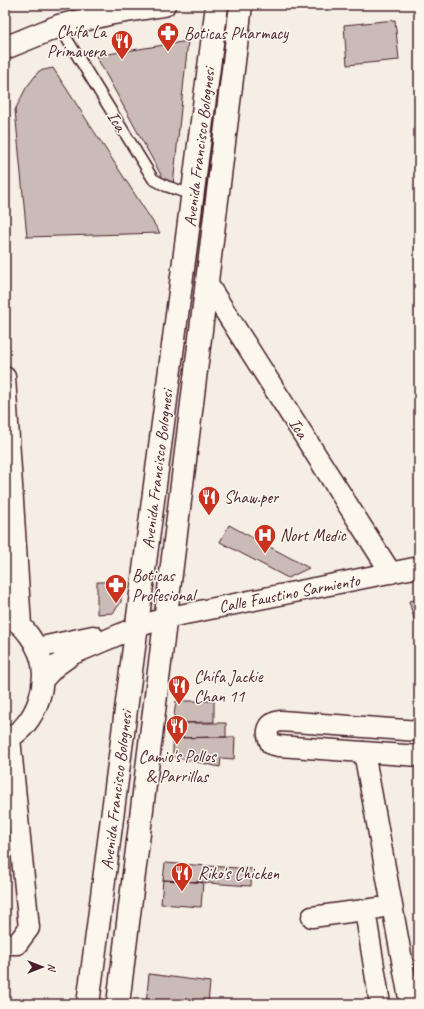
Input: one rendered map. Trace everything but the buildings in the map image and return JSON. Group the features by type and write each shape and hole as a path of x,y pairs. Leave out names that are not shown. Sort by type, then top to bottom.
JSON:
{"main road":[{"path":"5,48 59,26 108,14 164,5"},
{"name":"Avenida Francisco Bolognesi","path":"88,1004 217,5"},
{"name":"Avenida Francisco Bolognesi","path":"118,1004 241,5"}],"street":[{"name":"Ica","path":"207,283 391,573"},
{"path":"5,377 13,620 37,648 42,663 43,680 38,703 27,722 8,739 29,928 17,944 5,944"},
{"name":"Calle Faustino Sarmiento","path":"37,648 136,627 165,618 419,567"},
{"name":"Calle Faustino Sarmiento","path":"43,680 56,666 74,654 136,627"},
{"path":"419,731 281,721 274,722 270,726 268,732 268,738 271,744 279,746 419,756"},
{"path":"364,752 410,1004"},
{"path":"312,917 393,906"},
{"path":"365,910 380,1004"}],"lane":[{"name":"Ica","path":"59,26 153,179 166,186 193,195"}],"place":[{"name":"Boticas Pharmacy","path":"168,52"},
{"name":"Chifa La Primavera","path":"122,60"},
{"name":"Shaw.per","path":"209,516"},
{"name":"Nort Medic","path":"265,554"},
{"name":"Boticas Profesional","path":"116,604"},
{"name":"Chifa Jackie Chan 11","path":"179,706"},
{"name":"Camio's Pollos & Parrillas","path":"177,746"},
{"name":"Riko's Chicken","path":"182,892"}]}
